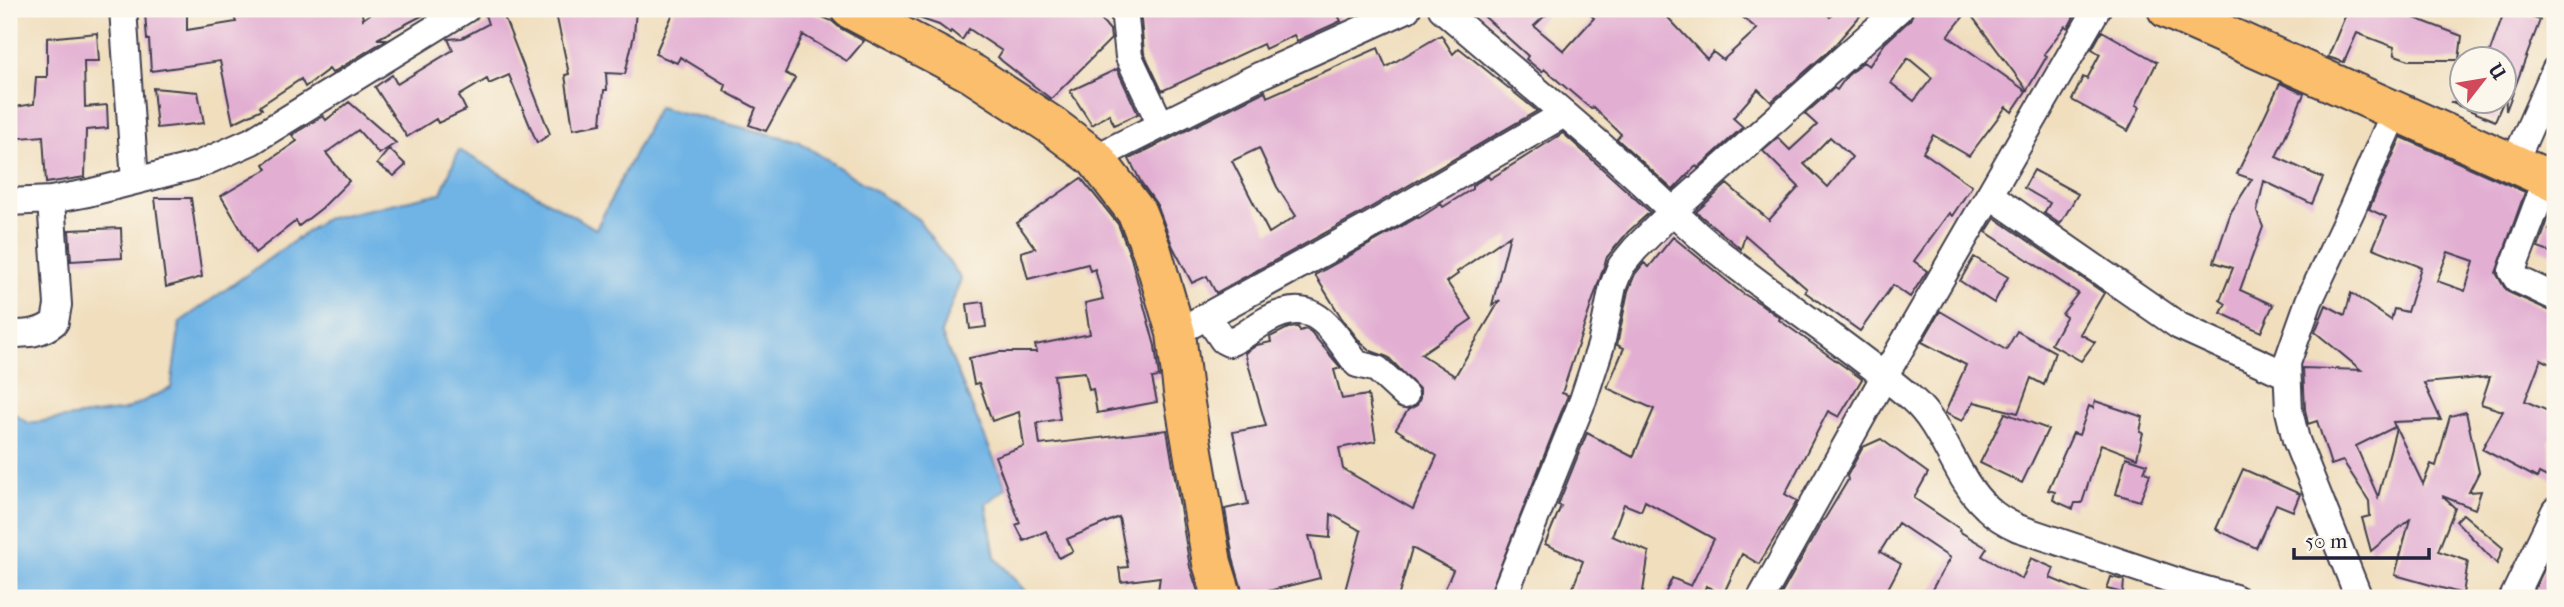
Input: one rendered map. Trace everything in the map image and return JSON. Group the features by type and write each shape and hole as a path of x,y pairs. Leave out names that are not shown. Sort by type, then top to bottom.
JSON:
{"highway":[{"path":"850,9 973,74 1013,99 1095,158 1137,213 1152,251 1191,324 1183,391 1212,564 1223,598"},
{"path":"2167,9 2539,174"}],"street":[{"path":"123,9 135,181"},
{"path":"1124,9 1129,57 1161,125"},
{"path":"1095,158 1261,75 1407,9"},
{"path":"1442,9 1696,232 1785,304 1915,402 1930,420 1970,488 1986,508 2002,520 2018,528 2235,598"},
{"path":"1503,598 1583,400 1601,345 1613,286 1621,266 1674,210 1899,9"},
{"path":"1760,598 1884,377 2097,9"},
{"path":"9,202 51,200 198,166 252,141 458,11"},
{"path":"2555,70 2539,174 2512,271 2517,279 2555,297"},
{"path":"2359,598 2296,440 2288,411 2287,375 2293,342 2305,310 2396,109"},
{"path":"1191,324 1369,227 1564,114"},
{"path":"1990,195 2179,326 2287,375"},
{"path":"9,334 31,334 46,330 55,322 58,305 51,200"},
{"path":"1191,324 1229,343 1280,314 1315,314 1334,331 1357,364 1377,369 1405,395"},
{"path":"2513,598 2555,511"}],"water":[{"path":"658,107 798,141 918,219 961,279 941,333 1006,488 986,504 995,557 1031,598 9,598 9,410 28,423 125,410 171,388 180,322 325,219 441,193 459,150 596,229"}],"building":[{"path":"231,9 361,9 363,19 377,9 435,9 377,39 387,39 332,73 329,69 305,87 301,79 260,106 262,109 233,123 220,61 151,71 145,13 187,13 187,30 236,22"},
{"path":"501,9 550,134 537,143 509,75 489,84 487,79 459,96 466,110 438,123 436,119 407,137 375,87 392,75 397,84 453,50 448,39 462,38 488,24 485,15"},
{"path":"555,9 636,9 634,35 625,74 606,73 607,90 604,90 601,124 573,129 565,75 569,74"},
{"path":"675,9 815,9 813,13 832,21 864,41 847,61 803,35 785,73 795,78 766,131 749,125 756,108 724,91 726,85 680,57 677,63 655,54"},
{"path":"898,9 1092,9 1110,30 1111,39 1051,99 1002,61 998,57 1002,51 969,29 962,40 939,25"},
{"path":"1140,9 1335,9 1341,21 1297,41 1294,35 1265,49 1263,44 1162,91 1144,53"},
{"path":"1476,9 1552,9 1534,26 1564,51 1594,18 1585,9 1660,9 1707,59 1713,52 1723,60 1757,29 1733,9 1821,9 1830,17 1837,9 1852,9 1860,16 1833,47 1771,102 1758,89 1733,118 1743,127 1698,168 1696,166 1673,190 1617,139 1621,134 1593,107 1591,109 1544,69 1542,72 1526,59 1528,56"},
{"path":"1915,9 2078,9 2068,28 2065,26 2044,54 2047,56 2027,90 1968,11 1948,36 2026,91 2012,112 2006,107 1969,156 1933,135 1923,152 1972,186 1952,216 1949,213 1914,261 1927,271 1910,297 1893,285 1860,331 1805,292 1807,289 1745,235 1741,249 1696,212 1727,184 1769,220 1799,187 1763,151 1778,138 1790,150 1817,125 1805,114 1834,88 1837,90 1847,76 1863,62 1869,66 1885,43 1910,20","holes":["1908,58 1932,78 1914,101 1891,83","1830,137 1852,157 1828,187 1804,164"]},
{"path":"2348,9 2391,9 2462,36 2461,46 2448,46 2448,60 2409,60 2395,55 2394,47 2357,33 2344,62 2328,57"},
{"path":"2505,9 2540,20 2518,79 2518,46 2492,46"},
{"path":"2102,31 2157,62 2136,105 2140,107 2128,131 2072,100 2083,77 2087,79 2100,54 2092,49"},
{"path":"97,33 99,61 84,61 85,107 107,105 108,128 86,130 85,177 46,183 43,136 9,139 9,108 34,104 36,77 47,77 47,38"},
{"path":"1441,35 1453,54 1459,48 1537,111 1216,293 1207,276 1192,283 1173,247 1157,205 1129,159 1265,91 1267,97 1378,48 1386,67","holes":["1259,148 1277,187 1296,216 1269,233 1232,161"]},
{"path":"1117,69 1138,114 1114,125 1109,114 1092,125 1070,91"},
{"path":"2280,83 2304,94 2276,157 2323,178 2312,204 2264,181 2257,212 2263,227 2240,290 2273,305 2261,332 2221,313 2226,304 2220,300 2233,268 2214,262 2231,212 2252,179 2237,174"},
{"path":"153,88 198,92 204,123 157,128"},
{"path":"349,102 396,143 379,154 358,130 326,153 349,181 299,226 296,221 255,253 221,196 267,169 264,164 297,141 292,135 323,116 326,120"},
{"path":"2483,116 2497,116 2495,121"},
{"path":"1563,133 1650,212 1607,257 1562,393 1568,395 1488,598 1441,598 1453,570 1412,548 1398,598 1343,598 1361,531 1331,514 1330,538 1309,536 1320,578 1244,597 1233,558 1225,509 1248,504 1233,432 1266,426 1245,353 1257,345 1271,342 1270,337 1288,328 1298,327 1300,331 1306,329 1311,332 1341,368 1334,370 1342,399 1368,395 1376,441 1339,448 1343,469 1413,509 1437,456 1396,429 1408,410 1417,405 1420,390 1388,357 1371,351 1361,343 1315,275 1441,204 1443,207 1488,176 1490,179","holes":["1510,235 1492,305 1500,300 1455,376 1421,354 1472,319 1447,282"]},
{"path":"2401,137 2525,192 2496,273 2510,293 2555,313 2555,366 2541,359 2525,401 2555,414 2555,441 2549,438 2553,480 2539,473 2537,478 2482,449 2503,411 2481,404 2490,377 2424,383 2441,420 2393,422 2395,427 2356,446 2378,497 2396,428 2423,484 2431,464 2436,466 2450,416 2466,412 2479,472 2469,492 2481,491 2475,509 2442,496 2455,508 2438,551 2468,561 2463,594 2395,575 2410,519 2371,551 2362,518 2370,516 2369,501 2343,461 2331,465 2317,421 2308,424 2303,368 2361,370 2315,332 2326,305 2345,315 2351,293 2391,320 2394,309 2407,312 2421,267 2373,248 2386,217 2369,209","holes":["2448,252 2474,261 2465,291 2437,281"]},
{"path":"389,149 406,165 394,176 377,164"},
{"path":"2034,170 2078,194 2060,224 2044,213 2050,203 2024,188"},
{"path":"1081,178 1118,224 1131,258 1155,346 1159,377 1152,378 1157,402 1097,413 1093,389 1089,390 1085,372 1054,375 1060,419 1037,423 1040,445 1167,430 1190,567 1200,598 1157,598 1160,577 1121,582 1119,568 1128,567 1119,517 1067,539 1073,551 1059,558 1046,531 1024,541 1016,525 1020,523 995,456 1024,446 1019,412 992,421 979,383 974,384 969,358 999,352 1037,352 1035,345 1090,334 1085,303 1103,299 1095,269 1090,271 1088,264 1028,279 1021,252 1035,248 1017,223"},
{"path":"155,198 191,198 202,277 166,287"},
{"path":"2554,203 2555,218 2549,230 2555,233 2555,254 2538,248"},
{"path":"1995,218 2104,293 2080,334 2095,342 2081,361 2051,344 2066,317 2062,314 2078,293 1986,232"},
{"path":"121,228 122,258 71,261 69,230"},
{"path":"1673,237 1742,293 1761,304 1780,318 1779,320 1862,379 1839,417 1828,411 1785,494 1797,501 1759,564 1742,554 1723,595 1706,586 1704,592 1718,598 1663,598 1672,578 1691,586 1714,539 1645,501 1641,511 1624,504 1612,536 1649,552 1642,598 1569,598 1583,561 1545,544 1587,433 1633,457 1654,409 1607,388 1624,348 1617,345 1628,291 1635,274 1644,263 1649,267"},
{"path":"1974,257 2008,277 1994,303 1960,281"},
{"path":"983,302 986,327 970,329 967,304"},
{"path":"1940,311 2006,350 2017,331 2055,352 2044,385 2031,378 2018,413 1974,402 1962,421 1945,413 1966,365 1922,342"},
{"path":"2095,401 2143,417 2140,432 2143,433 2137,458 2101,444 2082,503 2075,503 2073,509 2053,500 2055,492 2048,490 2073,433 2079,435 2089,406 2093,408"},
{"path":"2005,413 2048,429 2022,483 1980,463"},
{"path":"1881,439 1928,473 1914,498 1987,548 1982,556 2022,579 2031,558 2054,568 2050,578 2098,598 1927,598 1950,558 1898,523 1880,552 1901,564 1883,598 1779,598 1848,480 1847,476 1863,447"},
{"path":"2126,457 2147,464 2144,472 2150,474 2140,501 2116,494"},
{"path":"2243,469 2300,494 2293,511 2276,504 2256,548 2216,529"},
{"path":"2463,514 2503,548 2497,564 2456,521"},
{"path":"2555,549 2555,598 2530,598 2553,551"},
{"path":"2111,577 2124,580 2123,593 2107,589"}]}
